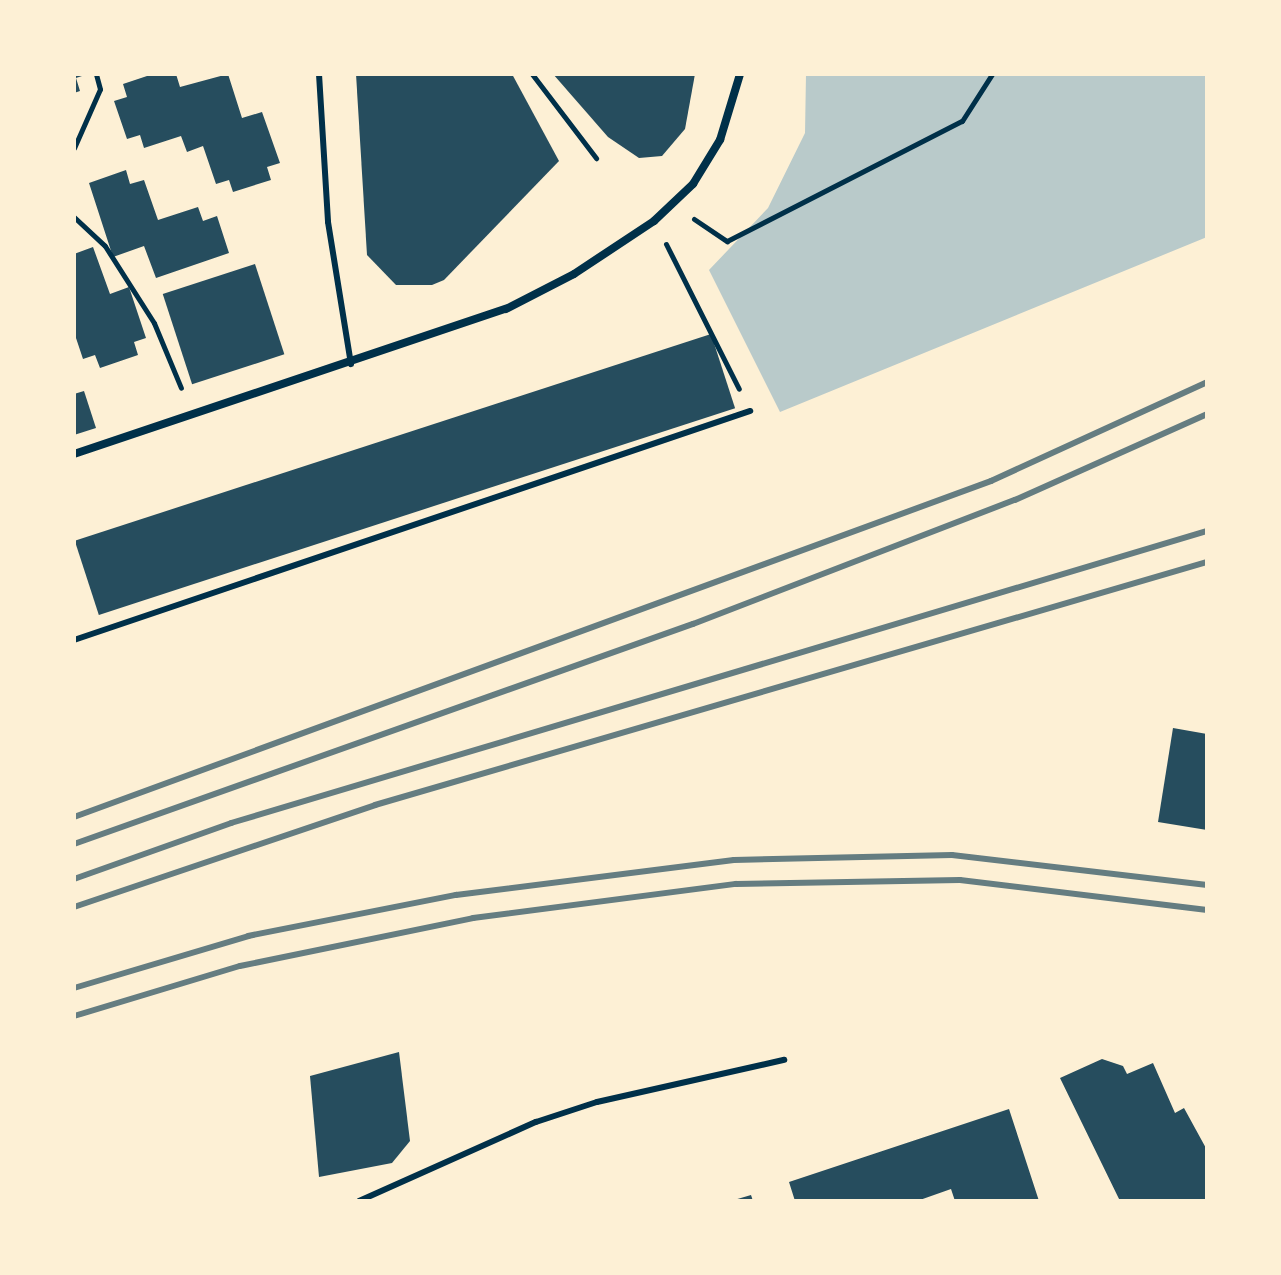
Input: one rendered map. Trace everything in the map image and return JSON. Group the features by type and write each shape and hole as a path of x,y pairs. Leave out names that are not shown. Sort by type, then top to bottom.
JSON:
{"street":[{"path":"74,454 351,364 506,309 574,274 674,205 710,160 740,74"}],"lane":[{"path":"319,74 328,222 351,364"},
{"path":"74,640 750,411"},
{"path":"359,1201 536,1122 597,1102 784,1060"}],"path":[{"path":"74,148 100,89 96,74"},
{"path":"532,74 596,158"},
{"path":"674,205 727,241 962,121 992,74"},
{"path":"74,217 105,246 154,323 192,415"},
{"path":"654,221 750,411"}],"shaded area":[{"path":"806,74 1207,74 1207,237 780,412 709,270 768,208 805,133"}],"building":[{"path":"74,74 85,75 76,78 80,91 74,93"},
{"path":"153,74 176,74 180,87 228,74 242,118 262,112 280,163 267,167 271,180 233,192 229,180 216,184 203,146 187,152 181,136 144,148 140,135 127,139 114,101 127,97 123,84"},
{"path":"356,74 512,74 559,161 444,280 432,285 396,285 367,255"},
{"path":"553,74 695,74 685,129 662,156 639,158 608,137"},
{"path":"126,170 130,184 144,180 158,220 198,207 203,221 217,216 229,253 156,278 144,246 113,257 89,183"},
{"path":"93,247 110,294 129,287 146,338 134,342 138,355 100,368 95,355 83,359 74,332 74,254"},
{"path":"255,264 284,354 192,384 163,294"},
{"path":"711,334 735,408 99,615 75,541"},
{"path":"84,391 96,428 74,435 74,394"},
{"path":"1173,728 1207,734 1207,830 1158,822"},
{"path":"399,1052 410,1141 392,1163 319,1177 310,1076"},
{"path":"1102,1059 1123,1066 1127,1074 1153,1063 1175,1113 1184,1108 1207,1150 1207,1201 1120,1201 1060,1078"},
{"path":"1009,1109 1039,1201 955,1201 951,1189 917,1201 795,1201 789,1182"},
{"path":"751,1195 753,1201 734,1201 734,1200"}],"railway":[{"path":"74,817 991,481 1207,382"},
{"path":"74,844 693,624 1015,500 1207,414"},
{"path":"74,879 231,823 1207,531"},
{"path":"74,907 375,805 1207,562"},
{"path":"74,988 248,936 456,895 734,860 952,855 1207,885"},
{"path":"74,1016 240,966 473,918 736,884 960,880 1207,910"}]}
